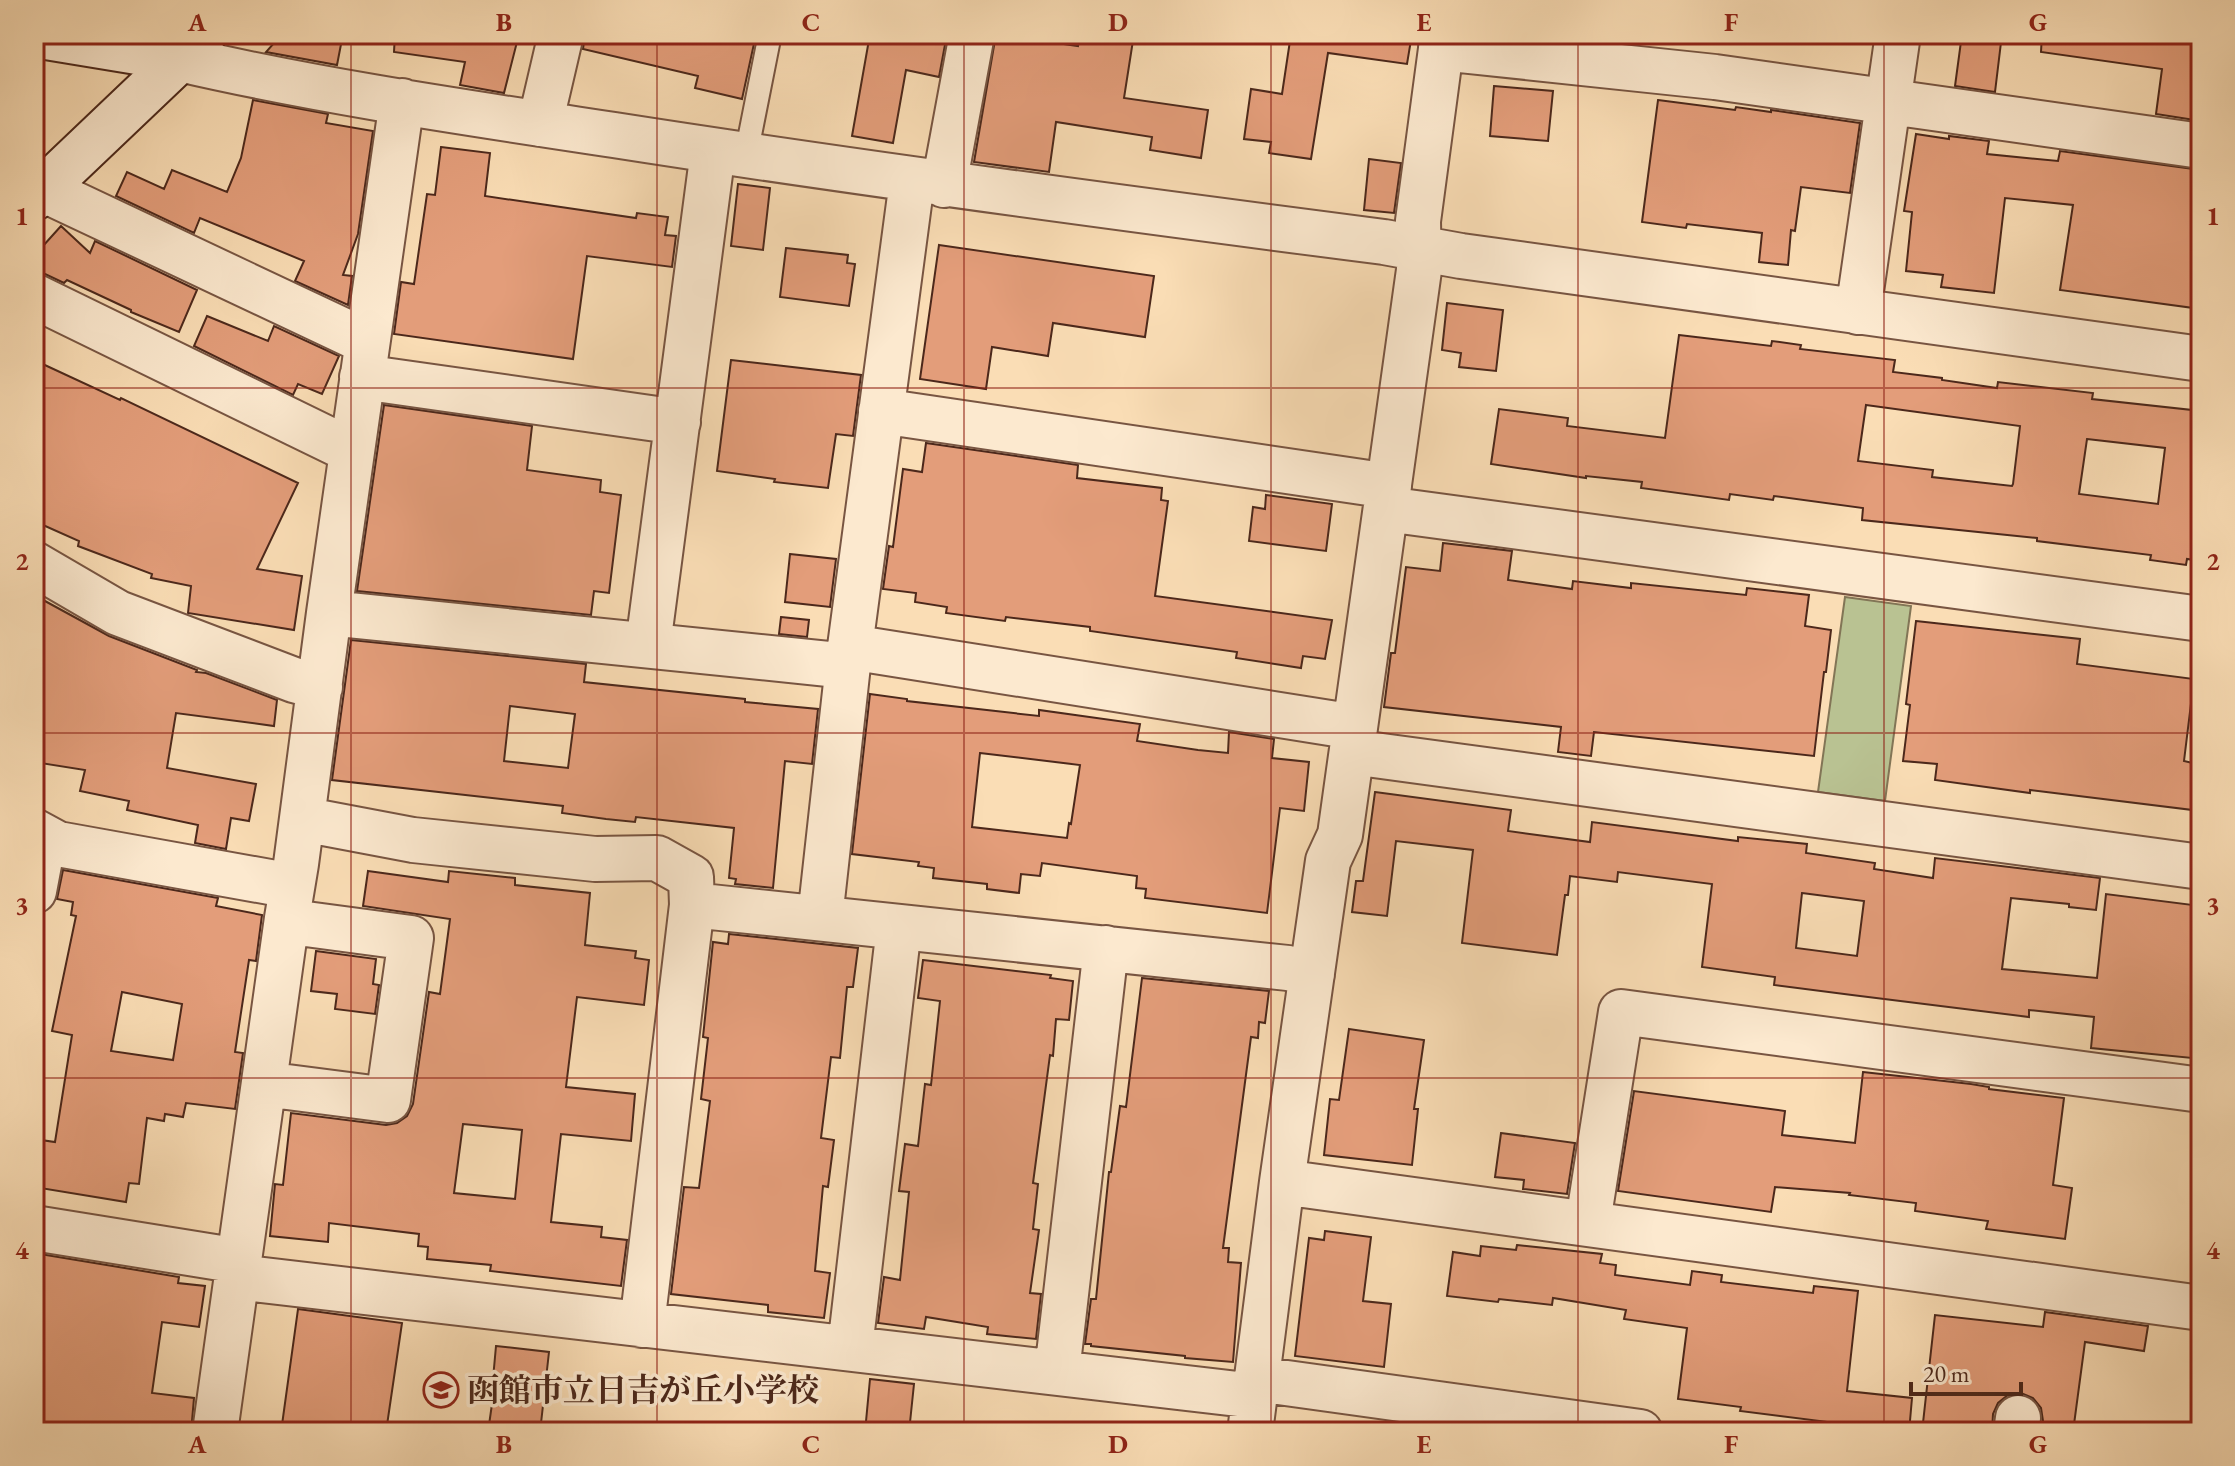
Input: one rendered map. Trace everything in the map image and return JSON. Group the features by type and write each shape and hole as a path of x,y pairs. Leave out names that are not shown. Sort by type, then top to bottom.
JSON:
{"street":[{"path":"540,124 561,34"},
{"path":"820,918 849,656 881,411 928,183 972,34"},
{"path":"1858,312 1898,34"},
{"path":"34,35 174,45 227,70 540,124 928,183 1384,242 2201,359"},
{"path":"1254,1402 1328,861 1340,835 1419,270 1418,221 1442,41 1889,100 2201,146"},
{"path":"174,45 37,191 364,360 678,422"},
{"path":"215,1432 402,101"},
{"path":"648,645 678,422 730,153"},
{"path":"34,296 352,451"},
{"path":"881,411 1387,497 2201,619"},
{"path":"34,564 118,613 320,687"},
{"path":"329,613 648,645 849,656 1353,740 2201,867"},
{"path":"302,819 413,840 595,859 657,858 691,877 692,905 642,1325"},
{"path":"34,891 39,834 58,844 290,902 306,924 411,938 388,1100 264,1084"},
{"path":"692,905 1288,968 1312,974"},
{"path":"850,1348 899,927"},
{"path":"1057,1372 1106,948"},
{"path":"1588,1222 1621,1012 2201,1090"},
{"path":"1282,1182 2201,1308"},
{"path":"34,1228 238,1269 642,1325 1057,1372 1254,1402 1640,1432"}],"lane":[{"path":"730,153 770,34"}],"green space":[{"path":"1845,597 1911,606 1885,801 1818,792"}],"building":[{"path":"282,34 343,34 337,65 266,52"},
{"path":"395,34 519,34 504,93 460,85 465,62 394,52"},
{"path":"585,34 733,34 755,39 742,99 695,88 698,76 583,49"},
{"path":"870,34 947,34 939,77 906,70 893,143 852,136"},
{"path":"996,34 1078,46 1080,34 1134,34 1124,98 1208,110 1201,158 1150,150 1152,137 1056,122 1049,172 974,162"},
{"path":"1291,34 1412,34 1407,64 1328,53 1311,159 1269,153 1271,142 1244,139 1251,89 1282,94"},
{"path":"1962,34 2002,34 1995,92 1955,86"},
{"path":"2042,34 2165,34 2201,41 2201,121 2156,114 2162,69 2041,52"},
{"path":"1494,86 1553,91 1548,141 1490,136"},
{"path":"253,100 328,114 326,123 373,131 358,234 343,275 352,276 348,305 295,281 304,261 200,218 194,233 116,196 127,172 164,189 172,170 227,192 241,158"},
{"path":"1658,100 1735,110 1736,107 1771,110 1860,123 1850,193 1801,187 1795,231 1791,230 1788,265 1759,262 1762,233 1642,222"},
{"path":"1916,134 1989,141 1987,154 2058,161 2060,151 2201,170 2201,309 2060,290 2073,205 2005,198 1994,293 1941,287 1943,275 1906,271 1912,212 1904,211"},
{"path":"441,147 490,153 485,196 636,218 637,213 668,217 665,235 676,236 672,267 587,256 573,359 394,334 401,282 414,284 427,194 435,195"},
{"path":"1369,159 1401,163 1394,213 1364,210"},
{"path":"738,184 770,188 763,250 731,246"},
{"path":"61,226 90,253 95,241 197,290 179,332 67,280 64,283 34,271 34,256"},
{"path":"939,245 1154,276 1145,337 1053,323 1048,356 992,347 986,389 920,379"},
{"path":"786,248 848,255 847,263 855,264 849,306 780,297"},
{"path":"1447,303 1503,310 1496,371 1459,367 1461,353 1442,350"},
{"path":"207,316 268,341 274,326 339,356 322,394 298,384 293,395 194,346"},
{"path":"1679,335 1771,346 1772,341 1801,345 1800,349 1895,360 1893,372 1997,388 1998,382 2093,393 2092,399 2201,411 2201,561 2187,559 2186,565 2150,560 2151,555 2037,541 2037,538 1862,520 1863,508 1774,496 1773,500 1730,494 1729,500 1641,488 1642,482 1586,478 1491,464 1499,409 1568,418 1567,426 1665,438","holes":["1866,405 2020,426 2012,486 1932,477 1933,470 1858,461","2087,439 2165,448 2158,504 2079,494"]},
{"path":"34,360 298,483 257,569 302,576 294,630 188,613 191,586 151,578 152,574 78,546 79,541 34,521"},
{"path":"731,360 861,375 853,436 836,434 828,488 717,471"},
{"path":"384,405 532,426 527,470 601,480 600,492 621,495 609,593 594,591 591,615 357,591"},
{"path":"926,443 1078,465 1077,478 1162,488 1161,500 1168,501 1155,596 1332,620 1325,659 1303,656 1301,668 1236,658 1237,652 1090,631 1090,627 946,613 947,607 915,602 916,593 883,589 889,546 893,547 903,469 922,472"},
{"path":"1266,495 1332,504 1326,551 1249,541 1253,507 1265,509"},
{"path":"1443,543 1512,551 1508,580 1572,589 1573,581 1631,588 1631,583 1746,595 1747,588 1809,595 1805,626 1831,630 1814,756 1594,732 1591,756 1558,752 1561,727 1384,707 1391,653 1395,653 1406,567 1440,571"},
{"path":"790,554 836,559 830,607 785,602"},
{"path":"34,595 109,636 196,672 277,700 274,726 176,713 167,768 256,784 249,821 231,818 226,849 195,843 198,825 127,810 129,801 80,791 85,770 34,762"},
{"path":"781,617 809,620 807,637 779,634"},
{"path":"1916,621 2080,639 2077,664 2194,679 2184,761 2201,765 2201,811 1935,780 1937,764 1903,761"},
{"path":"351,640 586,664 584,682 818,709 812,764 785,761 773,888 735,884 736,879 729,878 734,828 636,817 635,822 606,819 562,813 563,806 332,780","holes":["510,706 575,714 568,768 504,761"]},
{"path":"870,694 1039,716 1039,710 1140,724 1137,741 1198,750 1228,753 1229,732 1274,739 1272,758 1309,762 1304,811 1280,808 1267,913 1145,898 1146,889 1136,888 1137,876 1042,863 1040,876 1021,874 1019,893 987,889 987,884 933,878 934,868 918,866 919,862 852,854","holes":["980,753 1080,765 1067,838 972,827"]},
{"path":"1375,792 1511,810 1508,831 1590,842 1592,822 1738,841 1738,837 1807,844 1806,853 1875,863 1874,869 1933,878 1935,858 2100,878 2096,910 2011,898 2002,969 2097,978 2106,894 2201,906 2195,985 2200,985 2192,1058 2091,1048 2094,1017 2029,1010 2029,1017 1852,995 1774,985 1775,977 1702,967 1712,884 1618,872 1617,882 1570,876 1557,955 1462,943 1473,850 1396,841 1387,916 1352,912 1356,881 1363,881","holes":["1802,893 1864,901 1857,956 1796,948"]},
{"path":"63,870 218,898 216,906 262,915 256,961 249,960 235,1052 243,1053 235,1109 186,1103 183,1117 165,1114 164,1121 147,1118 139,1184 129,1183 126,1202 34,1187 34,1139 55,1142 72,1035 52,1031 76,916 71,915 73,902 57,899","holes":["122,992 182,1004 173,1060 111,1051"]},
{"path":"368,871 448,882 449,871 515,878 515,885 590,893 585,945 636,951 635,958 649,960 644,1005 577,997 566,1087 635,1094 631,1141 561,1134 551,1222 602,1227 601,1237 627,1240 621,1286 490,1271 491,1265 427,1259 428,1247 418,1246 419,1234 329,1223 328,1242 270,1236 275,1184 283,1185 291,1113 386,1125 397,1123 407,1116 413,1104 429,992 440,994 450,919 363,906","holes":["463,1124 522,1130 515,1199 454,1193"]},
{"path":"729,934 858,948 853,987 847,987 840,1058 831,1057 821,1138 834,1140 828,1187 823,1186 815,1271 830,1273 824,1318 768,1312 768,1305 671,1294 684,1187 699,1188 710,1101 701,1099 708,1038 703,1037 713,942 728,944"},
{"path":"316,951 376,959 373,984 379,985 375,1014 335,1009 337,994 311,991"},
{"path":"923,960 1051,975 1050,978 1073,981 1069,1020 1056,1019 1033,1183 1038,1184 1033,1229 1039,1230 1030,1293 1041,1294 1036,1339 987,1334 988,1327 926,1317 924,1329 878,1323 884,1277 900,1280 909,1192 899,1191 905,1144 918,1146 925,1084 931,1085 940,1001 918,998"},
{"path":"1142,978 1269,991 1265,1023 1259,1022 1258,1038 1251,1037 1223,1248 1229,1248 1228,1262 1241,1263 1233,1362 1085,1344 1091,1299 1096,1299 1109,1172 1120,1106 1126,1107"},
{"path":"1349,1029 1424,1040 1414,1109 1418,1109 1412,1165 1324,1155 1330,1099 1339,1100"},
{"path":"1863,1072 2064,1098 2053,1185 2072,1188 2065,1239 1986,1229 1988,1221 1915,1211 1916,1203 1850,1193 1775,1187 1771,1212 1618,1191 1634,1091 1785,1111 1782,1135 1855,1143"},
{"path":"1501,1133 1575,1143 1567,1194 1523,1189 1524,1180 1495,1177"},
{"path":"1325,1231 1371,1237 1363,1301 1391,1304 1384,1367 1295,1356 1309,1238 1324,1240"},
{"path":"1517,1245 1602,1254 1600,1263 1616,1265 1615,1275 1690,1285 1692,1271 1722,1275 1721,1282 1813,1293 1814,1286 1858,1291 1847,1391 1912,1398 1909,1432 1851,1432 1852,1425 1740,1411 1741,1407 1678,1399 1687,1328 1624,1319 1626,1310 1553,1298 1552,1305 1447,1296 1453,1252 1480,1256 1481,1246 1516,1250"},
{"path":"34,1253 179,1277 178,1283 205,1286 199,1327 162,1322 152,1393 194,1398 191,1432 34,1432"},
{"path":"298,1309 402,1323 386,1432 281,1432"},
{"path":"2045,1312 2148,1326 2144,1351 2085,1342 2073,1432 2041,1432 2041,1408 2033,1398 2021,1393 2008,1395 1998,1403 1993,1414 1992,1432 1923,1423 1935,1315 2043,1327"},
{"path":"496,1346 549,1352 540,1432 488,1432"},
{"path":"870,1379 914,1384 909,1432 865,1432"}],"place":[{"name":"函館市立日吉が丘小学校","path":"441,1390"}]}
